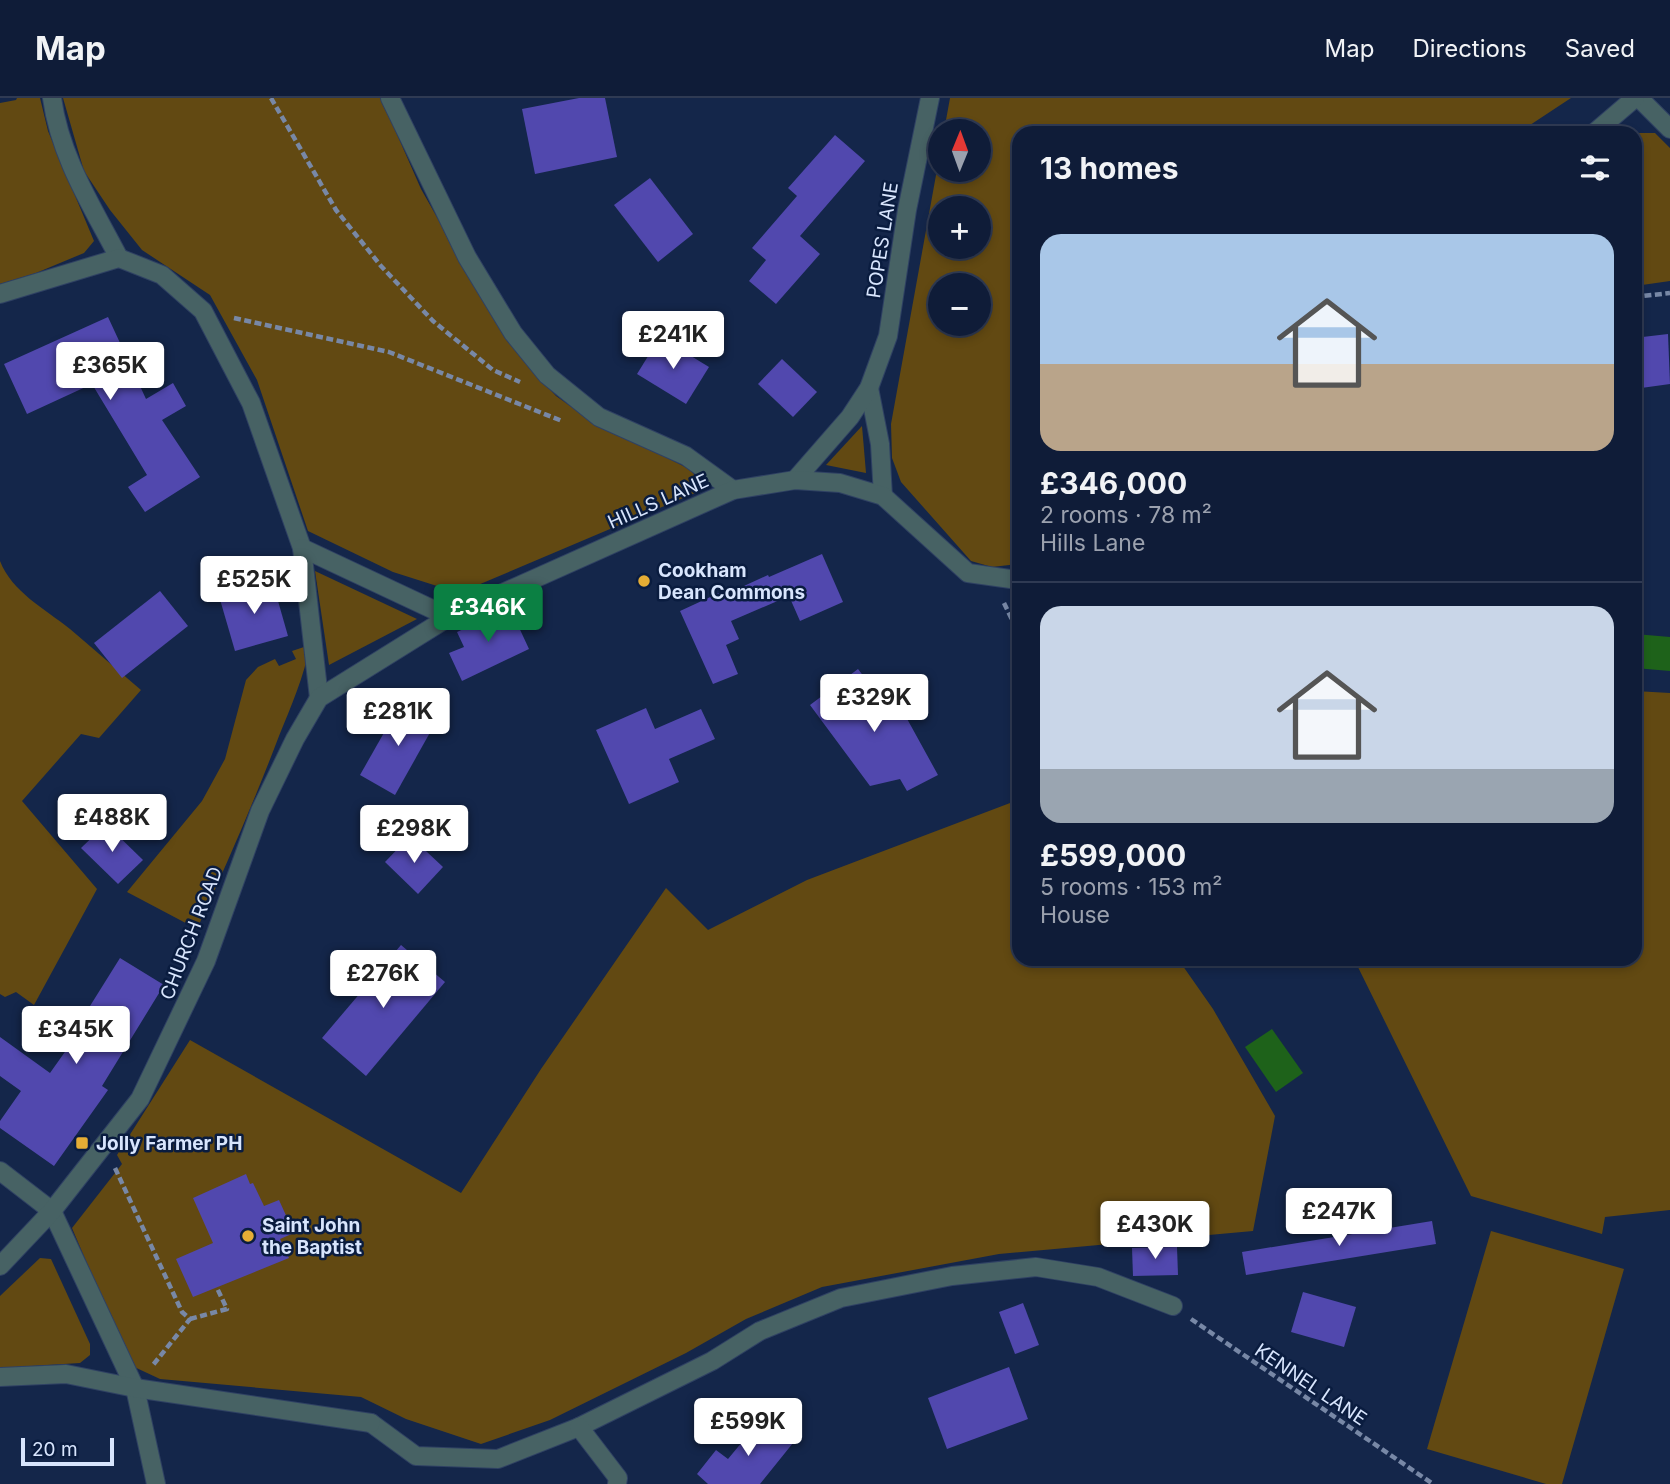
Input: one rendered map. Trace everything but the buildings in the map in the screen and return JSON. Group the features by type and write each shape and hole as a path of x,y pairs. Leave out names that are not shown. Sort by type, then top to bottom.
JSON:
{"street":[{"path":"52,98 69,162 119,258"},
{"path":"390,98 467,257 513,333 547,375 598,417 686,456 733,490"},
{"name":"POPES LANE","path":"795,480 850,417 869,388 888,336 907,211 930,98"},
{"path":"1603,126 1637,98 1670,129"},
{"path":"0,294 119,258 162,275 203,311 251,403 302,548 319,698"},
{"path":"869,388 880,443 883,496"},
{"name":"HILLS LANE","path":"319,698 449,617 733,490 795,480 840,483 883,496 968,573 1012,579"},
{"path":"302,548 449,617"},
{"name":"CHURCH ROAD","path":"0,1266 52,1211 140,1099 206,961 260,811 295,739 319,698"},
{"path":"0,1171 52,1211 135,1388 156,1484"},
{"path":"0,1377 66,1374 135,1388 371,1423 416,1456 498,1459 579,1427 712,1361 760,1331 841,1298 952,1276 1037,1267 1098,1277 1173,1306"},
{"path":"579,1427 618,1478 618,1484"}],"path":[{"path":"271,98 336,210 381,266 433,321 493,370 528,385"},
{"path":"1642,296 1670,293"},
{"path":"203,311 389,352 568,424"},
{"path":"104,1144 182,1312 190,1319"},
{"path":"135,1388 190,1319 227,1309 217,1287"},
{"name":"KENNEL LANE","path":"1173,1306 1433,1484"}],"shaded area":[{"path":"17,98 40,98 48,131 94,241 84,253 36,273 0,284 0,103"},
{"path":"63,98 381,98 421,189 503,334 556,396 583,415 691,470 698,481 695,493 459,593 393,572 308,531 257,380 210,295 142,250 110,210 84,171"},
{"path":"950,98 1571,98 1529,126 1012,126 1012,565 992,567 971,561 901,482 892,458 891,424 928,219 928,259 991,259 991,196 932,196 935,182 991,182 991,119 946,119"},
{"path":"1642,133 1655,133 1670,148 1670,281 1642,285"},
{"path":"862,426 866,473 826,465"},
{"path":"0,561 12,582 21,591 141,690 99,738 81,734 22,801 97,889 34,1005 16,992 5,997 0,994"},
{"path":"315,571 417,619 329,665"},
{"path":"1642,635 1670,637 1670,671 1642,669"},
{"path":"310,645 301,680 240,834 197,929 127,892 202,801 225,759 246,680 258,667 275,659 279,666 296,659 292,651"},
{"path":"1642,691 1670,693 1670,1210 1605,1217 1602,1234 1471,1196 1357,966 1642,966"},
{"path":"1012,802 1012,966 1183,966 1213,1009 1275,1116 1253,1231 999,1254 822,1287 746,1319 686,1353 550,1420 481,1444 406,1419 361,1397 160,1379 130,1365 72,1228 122,1164 117,1155 190,1040 461,1193 541,1069 666,888 708,930 807,880"},
{"path":"1272,1029 1303,1073 1276,1092 1245,1047"},
{"path":"1491,1231 1624,1269 1562,1484 1546,1484 1427,1449"},
{"path":"40,1258 51,1259 90,1344 90,1355 80,1363 0,1368 0,1296"}],"place":[{"name":"Cookham Dean Commons","path":"644,581"},
{"name":"Jolly Farmer PH","path":"82,1143"},
{"name":"Saint John the Baptist","path":"248,1236"}]}
